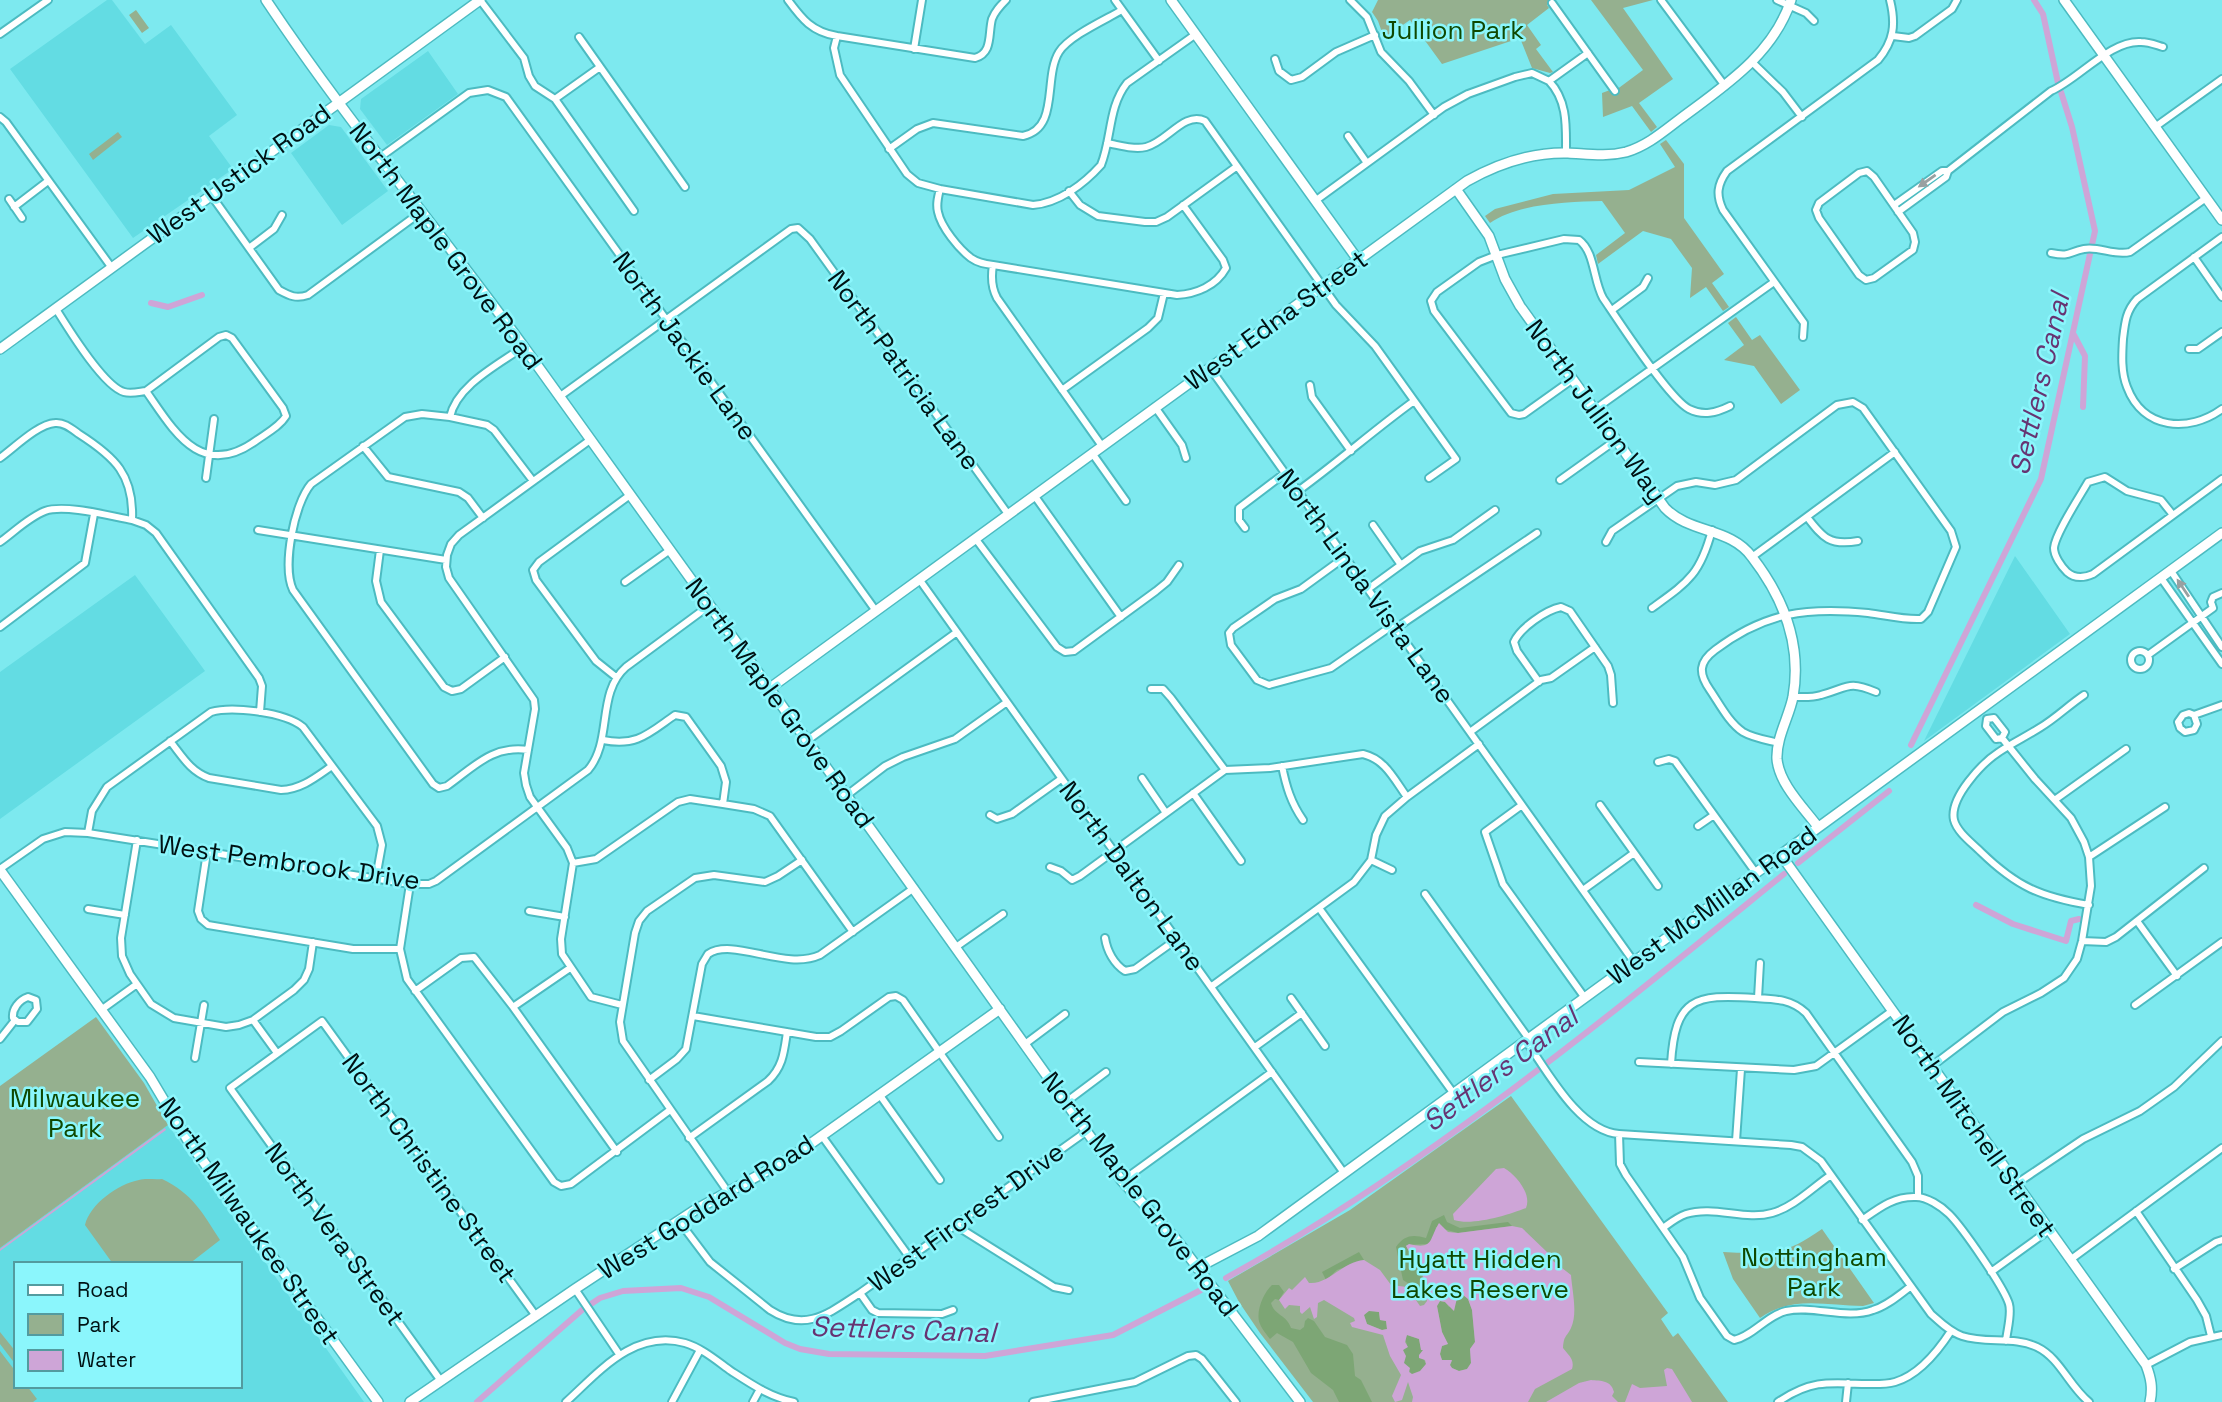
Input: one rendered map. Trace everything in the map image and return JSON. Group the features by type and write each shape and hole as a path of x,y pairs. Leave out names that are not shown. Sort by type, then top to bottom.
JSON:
{"street":[{"path":"0,34 48,0"},
{"name":"North Maple Grove Road","path":"266,0 337,102 523,347 771,688 1122,1181 1175,1238 1300,1402"},
{"path":"480,0 524,58 535,86 555,99 634,211"},
{"name":"West Ustick Road","path":"0,349 480,0"},
{"path":"788,0 803,21 824,34 975,58 982,56 988,47 992,20 997,9 1006,0"},
{"path":"914,49 922,0"},
{"path":"1115,0 1158,61"},
{"path":"1171,0 1358,260"},
{"path":"1350,0 1367,17 1385,58 1409,81 1434,115"},
{"path":"1661,0 1724,86"},
{"path":"1777,0 1790,3 1806,12 1814,21"},
{"path":"1803,337 1804,323 1723,210 1717,188 1727,171 1878,60 1893,36 1894,13 1890,0"},
{"path":"1893,36 1915,36 1952,9 1958,0"},
{"path":"2069,2 2104,56 2222,220"},
{"path":"1552,3 1615,90"},
{"name":"West Edna Street","path":"771,688 1482,172 1509,160 1535,155 1606,155 1641,146 1724,86 1752,62 1777,29 1790,3"},
{"path":"889,149 916,129 933,123 1023,136 1032,134 1041,128 1045,119 1059,51 1122,10"},
{"path":"837,36 834,48 840,75 912,179 926,187 1033,205 1046,204 1069,191 1101,165 1118,94 1127,83 1196,34"},
{"path":"1275,59 1279,71 1291,80 1302,77 1336,52 1375,35"},
{"path":"579,37 685,187"},
{"path":"1896,208 1946,177 1948,171 2051,91 2065,85 2104,56 2137,41 2163,47"},
{"path":"1549,81 1588,53"},
{"path":"1752,62 1783,92 1802,117"},
{"path":"555,99 600,67"},
{"path":"1315,201 1434,115 1468,94 1532,73 1549,81 1563,105 1566,153"},
{"path":"2155,127 2222,79"},
{"name":"North Jackie Lane","path":"379,158 468,93 488,90 506,97 876,611"},
{"path":"0,117 112,268"},
{"path":"1107,143 1133,148 1146,147 1158,142 1190,119 1205,121 1336,305 1375,346 1456,459 1429,478"},
{"path":"1348,136 1367,163"},
{"path":"1069,191 1080,205 1098,216 1156,222 1237,167"},
{"path":"1867,172 1874,177 1896,208 1913,233 1913,250 1874,278 1866,280 1859,275 1816,210 1819,203 1859,173 1867,172"},
{"path":"13,206 48,181"},
{"path":"940,189 937,208 943,223 963,251 981,263 1164,293 1191,294 1222,275 1226,268 1183,205"},
{"name":"North Jullion Way","path":"1456,189 1484,227 1512,293 1658,498 1671,514 1680,520 1737,541 1772,585 1786,615 1794,654 1793,697 1777,758 1781,774 1818,827"},
{"path":"211,195 279,290 299,298 308,295 421,212"},
{"path":"2051,253 2067,256 2085,249 2120,254 2130,252 2206,198"},
{"path":"9,199 22,218"},
{"path":"249,248 274,229 282,215"},
{"name":"North Patricia Lane","path":"666,319 792,229 798,228 810,239 1008,514"},
{"path":"2222,237 2137,299 2129,308 2125,318 2122,368 2126,387 2136,404 2159,421 2188,425 2200,422 2222,409"},
{"path":"1573,379 1524,414 1514,415 1507,411 1434,311 1431,301 1437,292 1479,262 1497,255 1564,239 1575,239 1583,243 1589,254 1598,290 1675,397 1691,410 1711,413 1730,406"},
{"path":"2194,257 2222,297"},
{"path":"993,265 991,277 997,298 1102,446"},
{"path":"1612,310 1637,292 1648,278"},
{"path":"1594,410 1774,282"},
{"path":"1062,390 1148,328 1158,318 1164,293"},
{"path":"56,309 109,384 122,392 146,391 219,337 226,335 232,338 286,416 282,422 248,447 233,454 210,453 192,448 180,439 146,391"},
{"path":"559,397 666,319"},
{"path":"2189,349 2198,349 2222,332"},
{"path":"450,417 462,391 523,347"},
{"name":"North Linda Vista Lane","path":"1210,368 1634,962"},
{"path":"1310,384 1311,397 1351,451"},
{"path":"1298,491 1414,401"},
{"path":"1606,542 1612,531 1676,486 1687,483 1715,485 1736,480 1838,405 1853,402 1863,408 1951,531 1956,547 1932,603 1921,619 1827,609 1786,615 1750,627 1706,656 1701,669 1704,681 1740,730 1779,743"},
{"path":"1155,407 1182,445 1186,458"},
{"path":"527,750 505,749 491,754 447,786 439,788 433,784 293,590 289,582 288,568 298,506 303,493 311,484 363,446 411,415 450,417 487,425 494,430 533,481"},
{"path":"206,478 214,419"},
{"path":"0,457 42,427 55,423 65,425 108,454 127,480 132,491 132,520"},
{"path":"590,440 455,540 446,560 447,573 452,583 534,700 535,709 524,773 526,785 530,797 568,848 573,863 561,946 565,961 594,999 622,1005"},
{"path":"1560,480 1616,440"},
{"path":"363,446 386,475 396,480 459,492 468,498 483,518"},
{"path":"1752,557 1895,452"},
{"path":"1092,453 1126,501"},
{"path":"1245,528 1239,520 1239,508 1285,473"},
{"path":"2173,515 2161,500 2127,491 2105,477 2096,478 2088,482 2054,548 2055,555 2067,572 2080,578 2093,573 2173,515 2222,479"},
{"path":"630,495 539,562 533,570 536,580 596,661 616,677 710,605"},
{"path":"1034,495 1121,617"},
{"path":"0,542 44,512 63,509 146,524 156,533 255,671 262,686 260,712"},
{"path":"1368,589 1420,551 1454,540 1494,510"},
{"path":"0,627 85,563 94,514"},
{"path":"1807,517 1827,539 1837,543 1858,541"},
{"path":"1373,525 1401,565"},
{"path":"258,530 446,560"},
{"path":"1652,608 1685,584 1699,568 1712,530"},
{"path":"1345,557 1301,589 1275,598 1233,628 1229,634 1231,645 1257,680 1269,685 1331,668 1537,533"},
{"name":"West McMillan Road","path":"1197,1268 1247,1244 2222,533"},
{"path":"975,538 1057,648 1065,652 1074,651 1167,582 1179,565"},
{"path":"380,550 376,582 381,602 444,687 452,691 461,689 505,657"},
{"path":"625,582 670,550"},
{"path":"2171,571 2222,647"},
{"path":"2161,578 2222,664"},
{"name":"North Dalton Lane","path":"919,579 1344,1173"},
{"path":"2221,612 2213,608 2211,602 2213,597 2222,593"},
{"path":"1539,682 1517,651 1514,642 1518,634 1552,609 1561,607 1570,611 1608,666 1613,703"},
{"path":"2148,655 2213,608"},
{"path":"808,740 957,632"},
{"path":"1470,732 1539,682 1550,678 1595,647"},
{"name":"West Pembrook Drive","path":"0,869 43,839 65,832 88,832 410,884 429,884 588,771 603,740 610,694 616,677"},
{"path":"1793,697 1818,696 1844,686 1855,685 1876,692"},
{"path":"1151,689 1163,689 1225,770"},
{"path":"2084,695 2043,726 1999,752 1977,771 1955,801 1953,810 1954,823 1997,868 2023,886 2063,901 2089,905"},
{"path":"847,795 885,766 955,739 1007,702"},
{"path":"2194,715 2222,705"},
{"path":"88,832 92,811 107,787 211,712 220,709 260,712 297,722 307,732 381,834 382,845 376,878"},
{"path":"1981,710 1987,719 1986,726 1996,739 2003,738"},
{"path":"603,740 634,741 649,734 675,715 684,716 721,766 726,782 723,804"},
{"path":"1987,719 1994,718 2005,732 2003,738"},
{"path":"1932,1066 2003,1013 2064,978 2077,959 2082,941 2091,886 2089,857 2079,831 2056,799 2035,779 2003,738"},
{"path":"170,741 198,774 281,790 306,784 332,766"},
{"path":"1212,986 1354,882 1371,860 1376,835 1385,816 1479,744"},
{"path":"2056,799 2126,749"},
{"path":"1050,867 1061,871 1072,880 1225,770 1282,766 1352,754 1375,757 1385,765 1407,797"},
{"path":"1658,762 1669,759 1675,761 1756,873"},
{"path":"1282,766 1286,788 1295,810 1303,820"},
{"path":"1142,778 1166,813"},
{"path":"990,815 997,819 1012,814 1062,779"},
{"path":"1192,793 1241,861"},
{"path":"573,863 596,859 678,802 695,800 754,809 769,816 853,932"},
{"path":"1522,805 1485,832 1503,884 1585,998"},
{"path":"1600,805 1658,886"},
{"path":"2089,857 2165,807"},
{"path":"1698,826 1714,815"},
{"path":"137,841 121,938 122,956 130,974 151,1004 174,1018 226,1027 253,1020 304,980 309,969 313,942"},
{"path":"208,852 198,911 201,919 208,925 353,949 400,949"},
{"path":"1583,890 1634,853"},
{"name":"North Mitchell Street","path":"1781,855 2146,1365 2151,1378 2150,1402"},
{"path":"728,1192 623,1041 620,1022 636,927 647,911 701,875 765,882 802,860"},
{"path":"1371,860 1392,870"},
{"path":"2082,941 2106,942 2204,868"},
{"name":"North Milwaukee Street","path":"0,869 150,1077 187,1139 378,1402"},
{"path":"410,884 400,949 407,979 554,1182 561,1186 571,1184 670,1110"},
{"path":"649,1080 683,1054 688,1044 702,964 713,951 724,949 808,961 914,888"},
{"path":"1425,894 1548,1072 1584,1119 1601,1130 1619,1134 1802,1147 1821,1161 1931,1314 1951,1331 1973,1338 2032,1345 2049,1354 2077,1392 2088,1402"},
{"path":"1319,908 1454,1094"},
{"path":"88,909 125,915"},
{"path":"528,911 565,917"},
{"path":"956,947 1003,914"},
{"path":"2137,921 2177,976"},
{"path":"1105,938 1109,953 1125,971 1135,970 1177,939"},
{"path":"2135,1005 2222,942"},
{"path":"415,991 461,958 468,956 479,961 617,1152"},
{"path":"1758,998 1760,962"},
{"path":"513,1007 570,968"},
{"path":"102,1010 137,984"},
{"path":"693,1016 830,1037 888,997 896,996 903,1000 999,1137"},
{"path":"31,997 36,1000 37,1009 27,1021 21,1023 15,1020 13,1012 22,999 31,997"},
{"path":"1671,1064 1673,1035 1678,1021 1696,1003 1707,997 1790,1001 1798,1006 1912,1162 1918,1176 1918,1197"},
{"path":"1291,998 1325,1046"},
{"path":"195,1058 204,1005"},
{"name":"West Goddard Road","path":"410,1402 679,1221 792,1157 1000,1009"},
{"path":"1639,1062 1741,1069 1805,1069 1816,1066 1892,1011"},
{"path":"1255,1047 1301,1013"},
{"path":"1025,1044 1065,1014"},
{"path":"0,1039 15,1020"},
{"path":"253,1020 277,1053"},
{"name":"North Christine Street","path":"277,1053 322,1021 536,1316"},
{"path":"690,1138 778,1071 783,1059 787,1032"},
{"path":"2015,1184 2083,1139 2140,1111 2174,1087 2222,1041"},
{"name":"North Vera Street","path":"277,1053 230,1088 441,1381"},
{"path":"1736,1141 1741,1069"},
{"path":"1066,1102 1106,1072"},
{"path":"1122,1181 1272,1072"},
{"path":"879,1094 940,1180"},
{"name":"West Fircrest Drive","path":"679,1221 710,1262 778,1315 797,1320 817,1319 860,1293 1087,1131"},
{"path":"1619,1134 1620,1164 1688,1265 1700,1298 1727,1336 1734,1340 1743,1338 1770,1318 1785,1311 1869,1312 1910,1287"},
{"path":"822,1136 910,1258"},
{"path":"2070,1260 2222,1148"},
{"path":"1663,1228 1687,1213 1772,1213 1831,1175"},
{"path":"1862,1220 1887,1202 1918,1197 1936,1204 1949,1215 1991,1272 2010,1307 2006,1341"},
{"path":"2136,1212 2206,1316 2211,1336"},
{"path":"955,1225 1054,1287 1069,1290"},
{"path":"1991,1272 2049,1230"},
{"path":"2174,1269 2222,1240"},
{"path":"575,1289 619,1354"},
{"path":"860,1293 872,1310 878,1313 942,1314 953,1310"},
{"path":"1778,1402 1809,1385 1824,1382 1885,1384 1904,1378 1926,1362 1951,1331"},
{"path":"2146,1365 2190,1342 2222,1335"},
{"path":"566,1402 619,1354 639,1344 659,1340 684,1343 700,1350 760,1389 780,1399 794,1402"},
{"path":"672,1402 700,1350"},
{"path":"1033,1402 1122,1386 1147,1377 1188,1356 1196,1355 1236,1402"},
{"path":"1846,1402 1848,1383"},
{"path":"753,1402 760,1389"}],"shaded area":[{"path":"107,0 112,0 145,44 171,25 237,115 209,136 233,169 133,238 10,69"},
{"path":"428,51 458,94 387,145 360,109 361,99"},
{"path":"329,125 341,127 388,191 342,225 291,153"},
{"path":"2015,556 2070,634 1924,741"},
{"path":"135,575 205,671 0,819 0,672"},
{"path":"168,1125 364,1402 0,1402 0,1248"}],"green space":[{"name":"Jullion Park","path":"1378,0 1553,0 1547,5 1549,8 1527,25 1541,45 1536,49 1553,72 1532,68 1520,38 1442,64 1410,20 1384,38 1372,12"},
{"name":"Jullion Park","path":"1591,0 1653,0 1623,8 1673,79 1639,103 1657,127 1651,132 1632,106 1603,117 1602,93 1610,90 1612,93 1643,70"},
{"path":"136,10 149,28 142,33 129,15"},
{"path":"118,132 122,137 93,160 89,154"},
{"path":"1666,140 1684,164 1684,218 1724,274 1712,283 1729,307 1723,311 1706,287 1690,298 1692,268 1671,239 1643,231 1598,264 1596,255 1625,233 1602,201 1559,203 1529,208 1502,216 1490,223 1485,216 1495,209 1553,194 1629,190 1675,167 1660,144"},
{"path":"1736,317 1752,340 1760,335 1800,390 1781,404 1754,366 1724,360 1744,345 1728,323"},
{"name":"Milwaukee Park","path":"96,1017 144,1083 168,1125 0,1248 0,1086"},
{"name":"Hyatt Hidden Lakes Reserve","path":"1511,1096 1668,1313 1661,1319 1673,1337 1678,1333 1728,1402 1313,1402 1260,1333 1228,1281 1350,1210"},
{"path":"142,1179 162,1179 182,1191 202,1212 220,1240 192,1262 112,1262 85,1225 93,1210 106,1196 122,1186"},
{"path":"1444,1215 1447,1222 1460,1228 1508,1222 1512,1226 1458,1233 1436,1227 1434,1238 1428,1244 1406,1245 1422,1276 1428,1296 1403,1280 1396,1247 1409,1236 1426,1238 1432,1221"},
{"name":"Nottingham Park","path":"1822,1229 1874,1303 1863,1306 1797,1304 1785,1306 1760,1318 1733,1279 1723,1252 1775,1252 1796,1245"},
{"path":"1359,1252 1364,1260 1337,1270 1326,1280 1322,1272"},
{"path":"1272,1285 1279,1285 1284,1292 1279,1300 1275,1299 1271,1303 1291,1328 1300,1330 1308,1318 1314,1321 1325,1337 1347,1345 1353,1354 1355,1376 1361,1380 1372,1402 1339,1402 1333,1390 1311,1373 1293,1342 1277,1333 1270,1339 1261,1326 1259,1309"},
{"path":"1463,1294 1472,1310 1475,1342 1470,1349 1471,1363 1467,1369 1459,1371 1452,1368 1452,1361 1442,1360 1442,1346 1448,1344 1442,1332 1437,1306 1440,1301 1449,1307"},
{"path":"1369,1310 1379,1312 1380,1320 1386,1321 1387,1329 1382,1330 1367,1324 1364,1315"},
{"path":"0,1332 14,1350 14,1362 0,1344"},
{"path":"1407,1335 1419,1339 1423,1350 1421,1354 1426,1364 1420,1372 1412,1375 1404,1363 1403,1350 1407,1345"},
{"path":"0,1351 14,1369 14,1388 29,1388 37,1399 33,1402 0,1402"}],"water":[{"path":"165,1128 166,1130 0,1251 0,1249"},
{"path":"1504,1168 1522,1185 1527,1197 1526,1208 1480,1221 1454,1220 1453,1214 1496,1169"},
{"path":"1439,1223 1448,1232 1458,1233 1512,1226 1522,1228 1553,1261 1571,1275 1574,1316 1563,1348 1572,1360 1572,1369 1535,1389 1528,1402 1412,1402 1408,1382 1402,1400 1395,1402 1392,1396 1401,1375 1390,1356 1383,1335 1352,1327 1350,1323 1355,1321 1354,1318 1324,1300 1318,1303 1317,1317 1314,1319 1310,1307 1302,1314 1300,1306 1289,1305 1285,1309 1279,1300 1289,1288 1292,1290 1305,1277 1309,1283 1323,1281 1349,1265 1364,1260 1380,1270 1391,1285 1407,1287 1420,1306 1424,1305 1427,1301 1423,1276 1406,1246 1423,1246 1430,1242","holes":["1463,1295 1468,1299 1472,1310 1475,1342 1470,1349 1471,1363 1467,1369 1459,1371 1450,1365 1452,1360 1442,1360 1442,1346 1448,1344 1442,1332 1437,1306 1440,1301 1445,1302 1454,1311 1457,1298","1369,1311 1379,1312 1380,1320 1386,1321 1387,1329 1382,1330 1367,1324 1364,1315","1407,1335 1419,1339 1423,1350 1419,1358 1425,1360 1426,1364 1420,1371 1412,1374 1404,1363 1406,1356 1403,1350 1408,1347 1405,1342"]},
{"path":"1672,1369 1692,1402 1625,1402 1632,1384 1640,1388 1667,1386 1664,1370"},
{"path":"1591,1380 1611,1385 1614,1392 1612,1396 1618,1402 1546,1402 1579,1383"}],"waterway":[{"name":"Settlers Canal","path":"2034,0 2043,14 2058,83"},
{"name":"Settlers Canal","path":"1911,745 2041,479 2095,231 2072,127 2061,92"},
{"path":"151,303 168,307 202,295"},
{"path":"2074,335 2085,356 2083,407"},
{"name":"Settlers Canal","path":"1798,863 1889,791"},
{"name":"Settlers Canal","path":"1226,1278 1301,1234 1444,1139 1582,1036 1784,874"},
{"path":"1976,905 2013,924 2066,941 2071,921 2079,919"},
{"name":"Settlers Canal","path":"477,1402 582,1310 600,1298 623,1291 681,1288 709,1297 785,1343 800,1349 829,1354 985,1356 1113,1335 1201,1290"}]}
